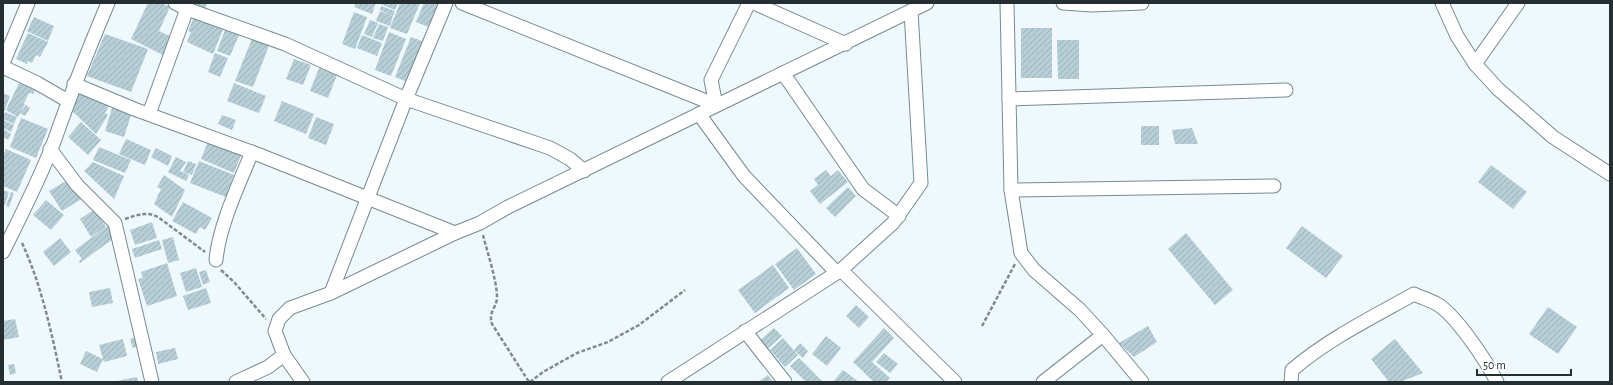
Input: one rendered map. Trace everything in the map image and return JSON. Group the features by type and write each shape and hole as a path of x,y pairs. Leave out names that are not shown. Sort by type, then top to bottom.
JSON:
{"street":[{"path":"3,63 28,3"},
{"path":"3,252 50,149 74,84 108,3"},
{"path":"175,3 187,9 285,44 406,99 550,148 570,159 584,171"},
{"path":"331,293 406,99 446,3"},
{"path":"462,3 716,105"},
{"path":"716,105 711,80 749,3"},
{"path":"754,3 846,44"},
{"path":"302,382 284,355 275,331 279,319 290,308 331,293 480,222 716,105 846,44 928,3"},
{"path":"1007,3 1011,190 1021,253 1034,270 1080,310 1142,382"},
{"path":"1063,3 1092,5 1142,3"},
{"path":"1442,3 1457,36 1475,64 1498,89 1553,137 1608,168"},
{"path":"1475,64 1518,3"},
{"path":"149,114 187,9"},
{"path":"668,382 839,271 893,223 921,183 911,12"},
{"path":"3,67 37,83 68,101"},
{"path":"783,73 864,190 899,216"},
{"path":"74,84 149,114 252,152 455,233"},
{"path":"1009,99 1286,90"},
{"path":"699,114 744,176 839,271 955,382"},
{"path":"50,149 77,185 116,223 152,382"},
{"path":"216,260 217,248 233,200 252,152"},
{"path":"1011,190 1274,186"},
{"path":"1291,382 1292,370 1305,359 1414,294 1438,304 1449,314 1461,327 1492,371 1497,382"},
{"path":"745,331 785,382"},
{"path":"1043,382 1103,335"},
{"path":"236,382 268,367 284,355"}],"path":[{"path":"116,223 142,213 158,216 216,260 218,266 255,305 275,331"},
{"path":"480,222 496,292 496,302 490,315 490,319 530,382 543,372 577,354 608,342 639,325 685,290"},
{"path":"14,228 32,265 53,342 62,382"},
{"path":"982,326 1021,253"}],"building":[{"path":"148,3 161,3 170,7 159,31 172,37 163,55 131,39"},
{"path":"188,3 207,3 205,9"},
{"path":"356,3 376,3 372,14 354,7"},
{"path":"378,3 398,3 395,10"},
{"path":"400,3 420,3 407,34 390,28"},
{"path":"424,3 441,3 431,28 416,22"},
{"path":"381,6 395,11 393,16 380,10"},
{"path":"380,11 393,16 390,26 376,21"},
{"path":"354,12 367,17 355,49 342,44"},
{"path":"34,17 54,26 48,41 27,31"},
{"path":"194,17 224,27 213,54 187,42 191,32 188,31"},
{"path":"370,20 378,23 372,37 364,34"},
{"path":"379,24 388,27 383,41 373,38"},
{"path":"1021,28 1052,28 1052,78 1021,78"},
{"path":"225,30 239,35 230,56 217,51"},
{"path":"389,32 406,39 391,76 375,70"},
{"path":"28,33 48,42 40,57 36,55 32,63 28,61 27,64 16,59"},
{"path":"105,34 148,49 131,92 87,76"},
{"path":"362,35 382,43 377,56 357,48"},
{"path":"253,36 270,43 253,87 235,81"},
{"path":"411,37 427,43 410,83 395,77"},
{"path":"1057,40 1079,40 1079,79 1058,79"},
{"path":"215,53 228,58 220,77 208,72"},
{"path":"294,59 311,65 303,85 286,79"},
{"path":"319,68 337,75 328,98 310,91"},
{"path":"21,79 37,86 33,94 29,93 24,103 16,99 25,104 18,117 6,110"},
{"path":"234,83 266,96 259,113 227,101"},
{"path":"81,91 110,104 105,113 108,115 96,134 69,108"},
{"path":"3,93 10,96 3,115"},
{"path":"282,101 314,114 306,134 274,121"},
{"path":"26,105 30,108 25,116 20,113"},
{"path":"113,105 132,112 124,137 105,131"},
{"path":"5,112 17,117 14,124 3,119"},
{"path":"222,115 236,120 232,130 218,124"},
{"path":"316,117 334,124 326,145 308,138"},
{"path":"21,118 48,129 36,158 10,147"},
{"path":"3,120 14,125 11,132 3,128"},
{"path":"81,122 101,140 88,155 68,137"},
{"path":"1141,126 1159,126 1159,145 1141,145"},
{"path":"1192,128 1198,144 1175,144 1172,130"},
{"path":"3,129 11,134 8,140 3,137"},
{"path":"126,139 151,150 145,165 119,154"},
{"path":"209,139 242,153 234,173 201,159"},
{"path":"99,147 131,160 125,173 93,160"},
{"path":"156,148 172,156 168,166 151,157"},
{"path":"6,149 31,160 17,192 3,186 3,156"},
{"path":"176,157 186,162 180,171 189,175 186,181 168,172"},
{"path":"188,161 196,164 192,175 183,172"},
{"path":"199,161 234,175 226,197 190,183"},
{"path":"93,162 124,176 114,199 84,171"},
{"path":"1491,165 1527,192 1513,209 1478,182"},
{"path":"826,170 831,176 838,170 848,182 820,204 810,191 818,185 814,179"},
{"path":"164,175 185,190 172,217 154,204 161,189 157,187"},
{"path":"71,178 83,198 62,211 49,191"},
{"path":"848,187 856,196 835,217 826,208"},
{"path":"3,190 9,192 5,205 3,204"},
{"path":"11,192 14,193 9,207 6,206"},
{"path":"46,200 64,215 51,230 33,215"},
{"path":"183,202 212,218 205,230 200,227 196,234 172,221"},
{"path":"95,209 106,227 91,237 80,219"},
{"path":"152,222 157,238 135,245 130,230"},
{"path":"109,225 117,236 80,263 79,261 82,259 75,250"},
{"path":"1302,226 1343,256 1326,278 1286,248"},
{"path":"1186,233 1233,290 1215,305 1168,249"},
{"path":"173,237 179,260 168,263 162,240"},
{"path":"60,238 71,252 54,266 43,252"},
{"path":"159,240 162,249 135,258 132,249"},
{"path":"797,248 816,274 794,290 775,264"},
{"path":"167,263 177,296 147,306 138,279 143,278 141,272"},
{"path":"773,265 789,288 755,313 738,290"},
{"path":"196,268 202,287 186,292 180,273"},
{"path":"206,270 210,282 203,285 199,272"},
{"path":"110,288 113,303 92,307 89,292"},
{"path":"206,288 211,303 188,310 183,296"},
{"path":"856,305 869,317 859,328 846,316"},
{"path":"1548,307 1577,327 1558,354 1529,334"},
{"path":"15,319 19,337 3,340 3,321"},
{"path":"1148,326 1157,342 1134,357 1119,343"},
{"path":"774,328 782,336 764,352 757,343"},
{"path":"884,328 894,338 872,362 890,378 886,382 874,382 853,362"},
{"path":"140,336 143,345 133,348 130,339"},
{"path":"826,336 841,348 827,366 812,354"},
{"path":"783,338 798,355 785,367 770,350"},
{"path":"123,339 127,356 104,362 99,345"},
{"path":"1395,339 1423,373 1400,382 1389,382 1371,359"},
{"path":"800,343 808,351 803,358 794,350"},
{"path":"175,348 178,359 158,364 156,352"},
{"path":"86,351 103,359 97,372 80,364"},
{"path":"884,353 898,364 890,373 876,362"},
{"path":"799,358 823,382 806,382 790,366"},
{"path":"14,364 16,373 10,375 8,365"},
{"path":"843,370 859,382 833,382"},
{"path":"768,375 773,382 758,382"},
{"path":"137,377 138,382 117,382 117,381"}]}
